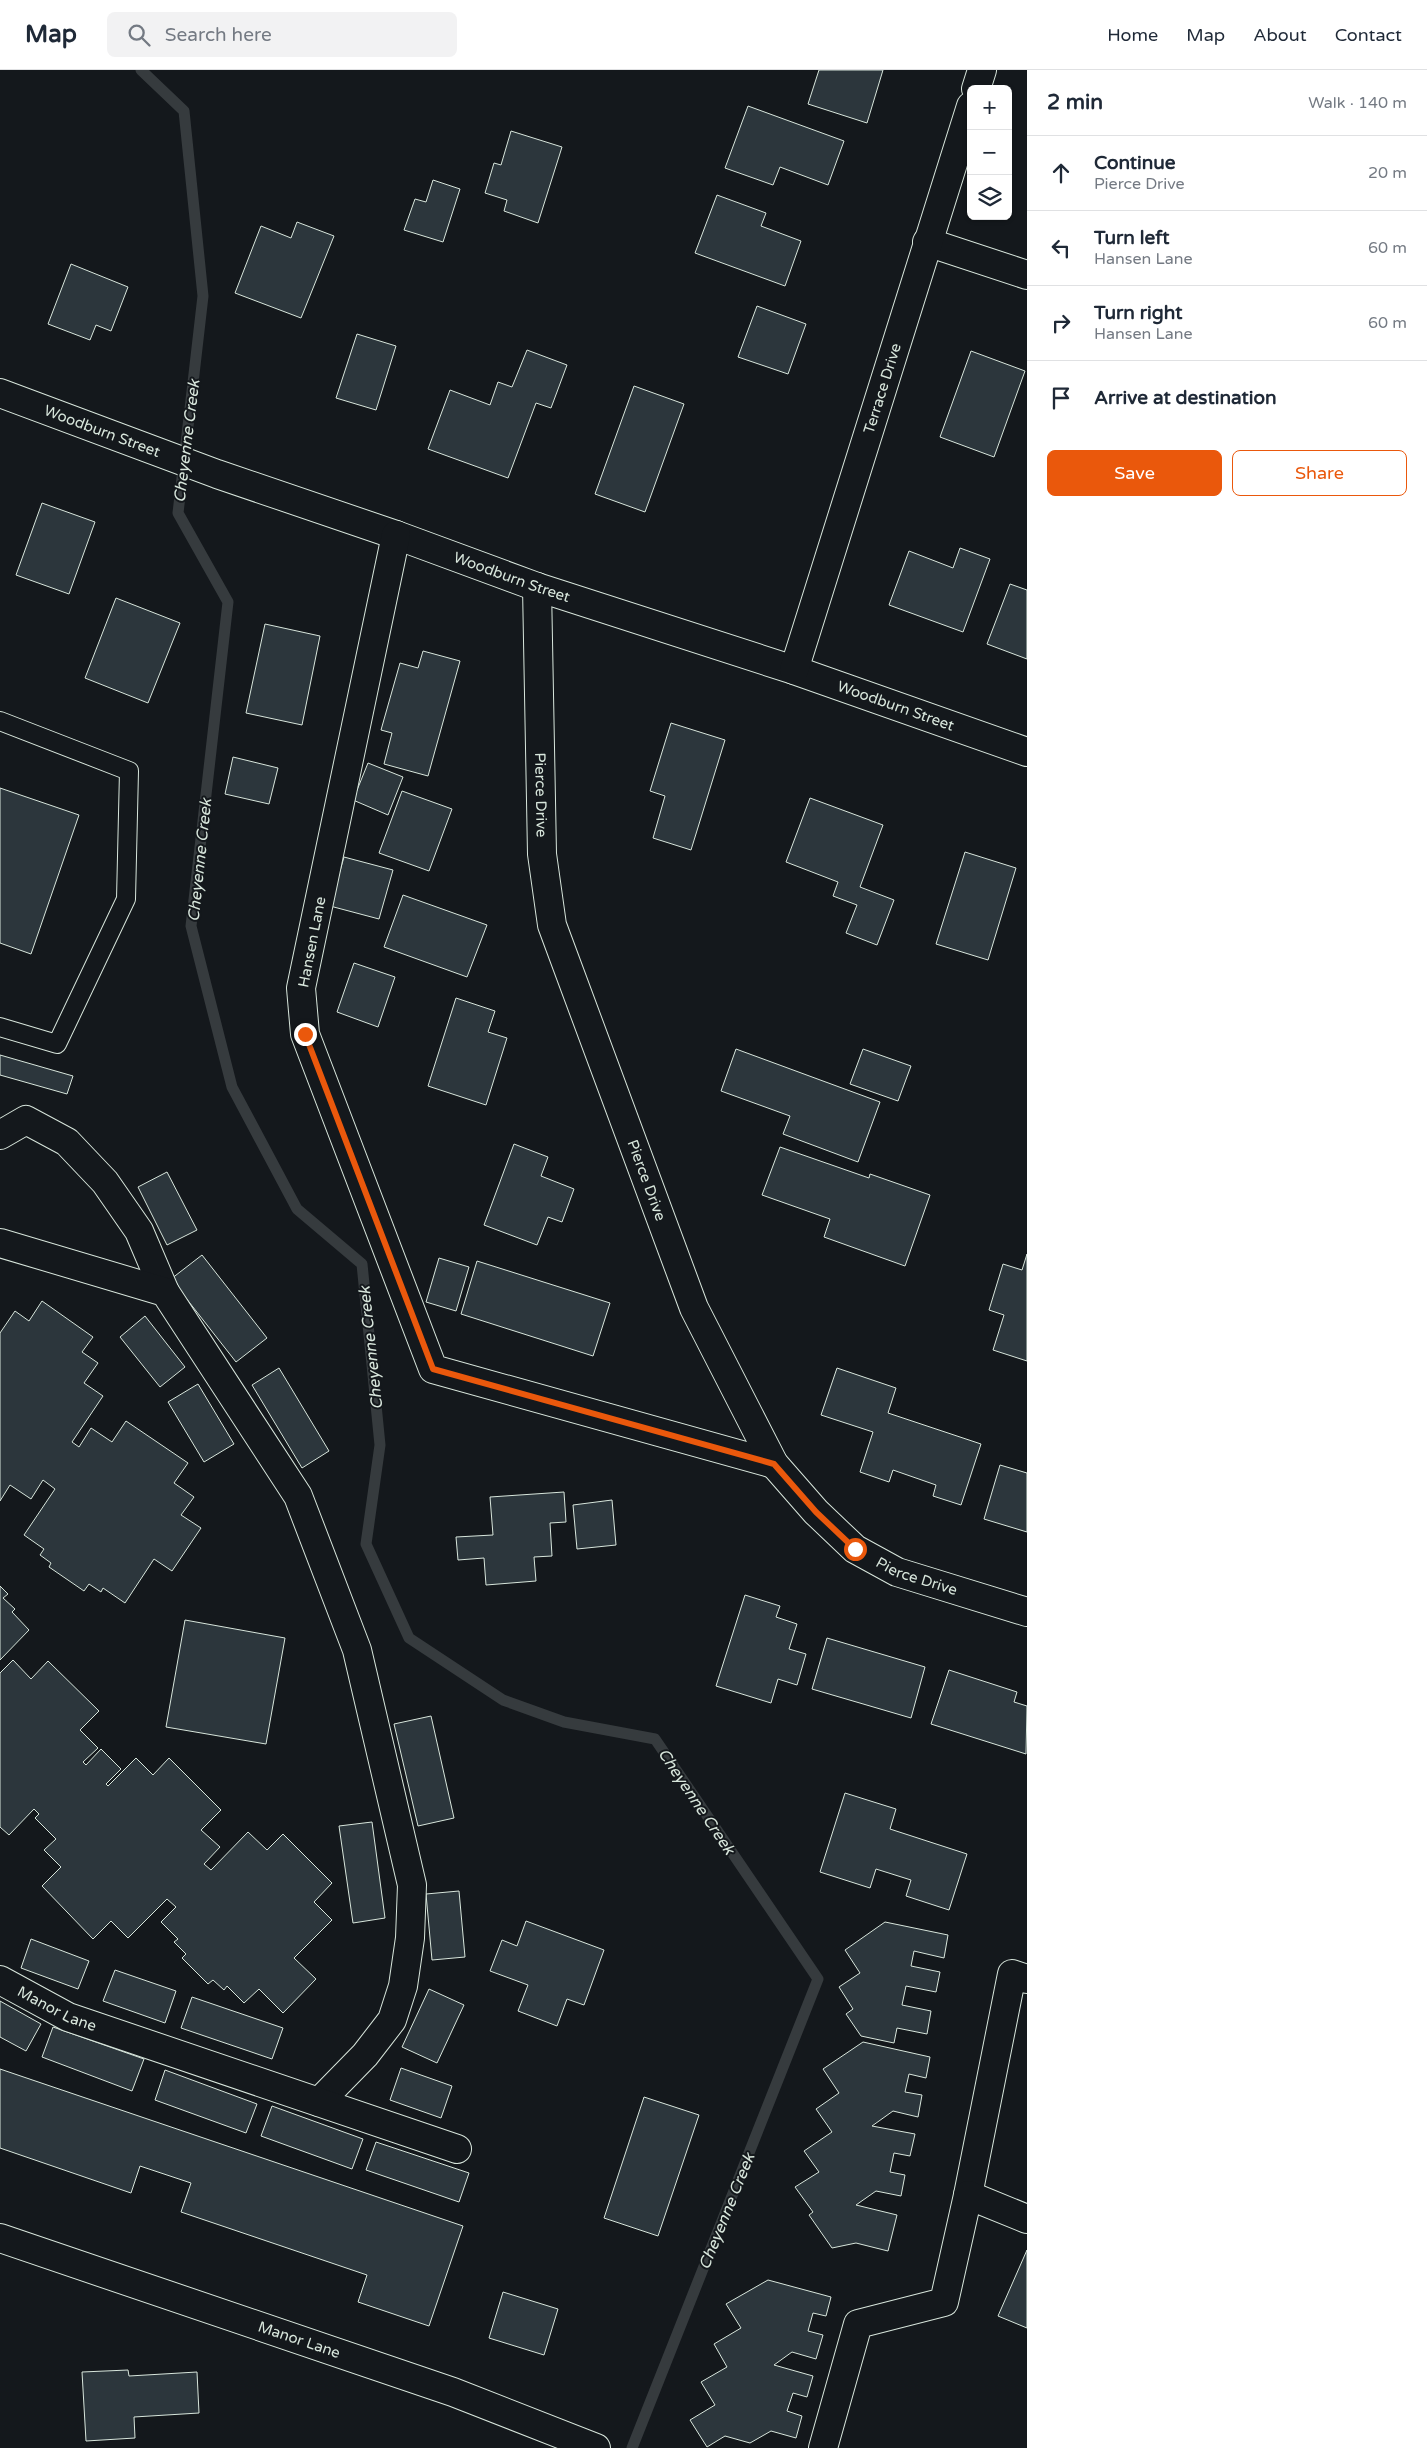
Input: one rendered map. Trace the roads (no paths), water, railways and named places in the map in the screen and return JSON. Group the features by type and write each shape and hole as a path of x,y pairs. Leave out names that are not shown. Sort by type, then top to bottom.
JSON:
{"street":[{"path":"977,85 982,70"},
{"name":"Terrace Drive","path":"794,670 967,118"},
{"path":"927,242 1027,275"},
{"name":"Woodburn Street","path":"0,393 217,474 396,535 537,587 794,670 1027,752"},
{"name":"Hansen Lane","path":"396,535 301,988 305,1034 433,1369 774,1464"},
{"name":"Pierce Drive","path":"537,587 542,854 552,925 694,1308 774,1464 816,1512 855,1549 897,1572 1027,1612"},
{"path":"0,1135 26,1120 67,1142 105,1182 139,1231 165,1292 298,1496 357,1650 412,1885 410,1938 403,1986 392,2020 365,2055 319,2102"},
{"path":"0,1243 165,1292"},
{"path":"823,2448 858,2324 944,2302 968,2195 1012,1974 1027,1979"},
{"name":"Manor Lane","path":"0,1980 68,2017 457,2149"},
{"path":"968,2195 1027,2218"},
{"name":"Manor Lane","path":"0,2238 453,2392 596,2448"}],"lane":[{"path":"0,721 129,771 126,899 57,1044 0,1027"}],"waterway":[{"name":"Cheyenne Creek","path":"141,70 184,111 203,296 178,513 228,602 191,926 232,1087 297,1209 362,1264 380,1445 366,1544 409,1638 503,1700 564,1722 655,1739 818,1979 632,2448"}]}
